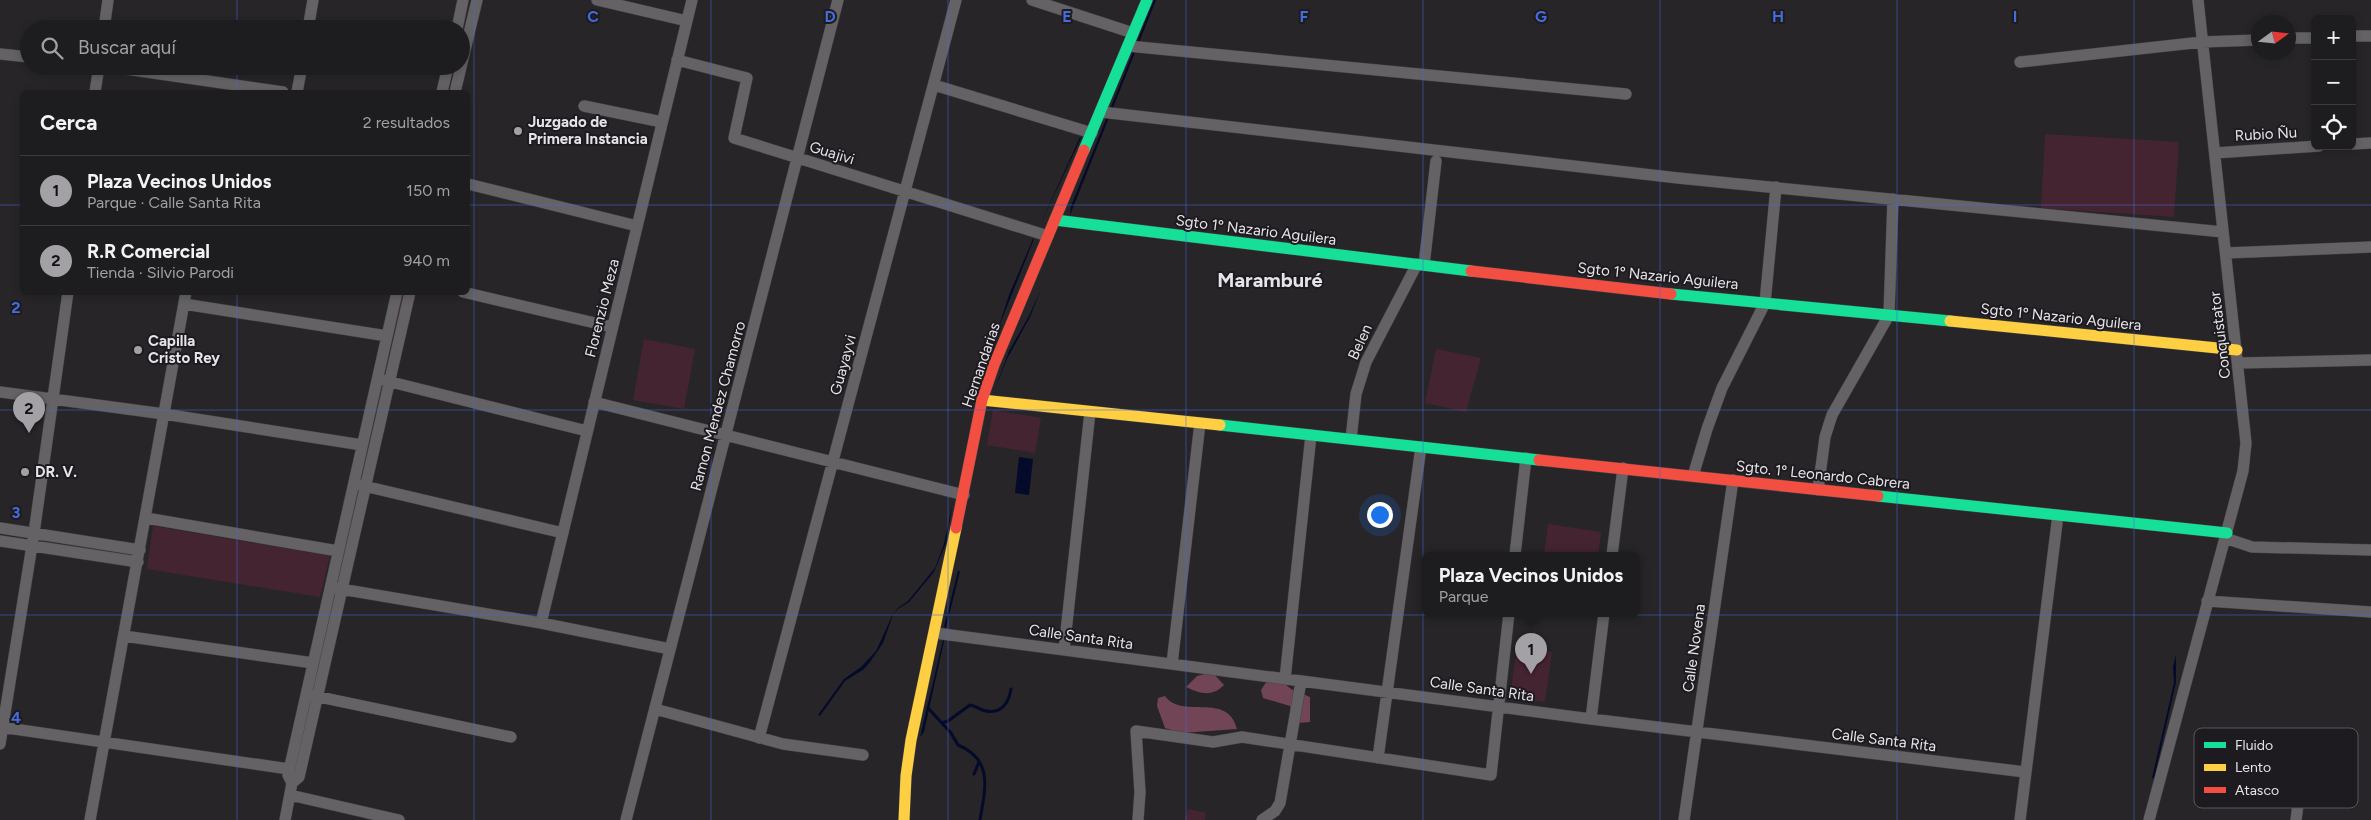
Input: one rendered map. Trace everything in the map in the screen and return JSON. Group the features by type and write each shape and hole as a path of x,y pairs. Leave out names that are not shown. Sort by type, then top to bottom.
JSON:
{"street":[{"path":"105,20 108,0"},
{"path":"310,20 313,0"},
{"path":"459,20 463,0"},
{"path":"470,31 477,0"},
{"path":"597,0 687,22"},
{"name":"Florenzio Meza","path":"540,623 692,0"},
{"name":"Ramon Mendez Chamorro","path":"626,820 838,0"},
{"name":"Guayayvi","path":"759,738 956,0"},
{"path":"1032,0 1134,33"},
{"name":"Hernandarias","path":"904,820 906,776 911,740 964,495 982,400 994,365 1147,0"},
{"name":"Conquistator","path":"2149,820 2190,662 2243,471 2246,442 2239,362 2236,350 2198,0"},
{"path":"2356,36 2371,36"},
{"path":"2296,38 2311,38"},
{"path":"2020,62 2202,42 2251,40"},
{"path":"1128,46 1626,94"},
{"path":"0,54 20,56"},
{"name":"Guajivi","path":"677,60 747,78 734,138 1048,236"},
{"path":"95,90 98,75"},
{"path":"152,75 222,88 252,90"},
{"path":"297,90 300,75"},
{"path":"442,90 446,75"},
{"path":"456,90 460,75"},
{"path":"934,85 1092,133"},
{"path":"584,106 662,122"},
{"path":"1101,112 1776,187 2223,232"},
{"path":"2356,144 2371,143"},
{"name":"Rubio Ñu","path":"2215,152 2311,146"},
{"path":"1420,265 1436,161"},
{"path":"470,184 637,226"},
{"path":"1694,476 1707,429 1722,388 1765,302 1776,187"},
{"path":"1818,490 1825,437 1832,415 1890,315 1893,199"},
{"name":"Sgto 1º Nazario Aguilera","path":"1055,220 1420,265 2236,350"},
{"path":"2226,253 2371,247"},
{"name":"Belen","path":"1352,439 1356,394 1366,362 1420,265"},
{"path":"470,294 612,327"},
{"path":"0,744 1,727 34,533 68,295"},
{"path":"285,820 291,789 298,776 312,695 359,485 362,446 396,295"},
{"path":"291,789 288,775 289,769 312,695 313,663 336,588 338,551 389,382 409,295"},
{"path":"90,820 185,298 387,336"},
{"path":"2239,362 2371,360"},
{"path":"377,379 587,431"},
{"path":"0,392 164,414 362,446"},
{"name":"Sgto. 1º Leonardo Cabrera","path":"982,400 2058,515 2226,536"},
{"path":"594,402 964,495"},
{"path":"1064,650 1090,412"},
{"path":"1172,664 1200,423"},
{"path":"1285,679 1311,435"},
{"path":"1378,758 1418,446"},
{"path":"1515,552 1526,458"},
{"path":"1612,552 1623,468"},
{"name":"Calle Novena","path":"1684,820 1732,480"},
{"path":"359,485 562,533"},
{"path":"2020,820 2058,515"},
{"path":"146,518 338,551"},
{"path":"0,528 140,550"},
{"path":"2226,536 2252,547 2371,550"},
{"path":"0,541 138,562"},
{"path":"336,588 540,623 670,648"},
{"path":"2208,601 2371,612"},
{"path":"1138,820 1140,792 1136,731 1212,742 1242,737 1491,775 1509,617"},
{"path":"1591,719 1604,617"},
{"name":"Calle Santa Rita","path":"935,633 1591,719 2025,772"},
{"path":"124,636 313,663"},
{"path":"1262,820 1275,811 1280,803 1301,681"},
{"path":"312,695 511,737"},
{"path":"655,709 783,744 863,755"},
{"path":"1,727 105,744 289,769"},
{"path":"291,789 398,820"}],"shaded area":[{"path":"2045,134 2179,142 2174,217 2041,208"},
{"path":"402,295 405,295 386,373"},
{"path":"644,339 695,349 684,409 633,400"},
{"path":"1436,349 1481,358 1466,412 1425,403"},
{"path":"993,410 1041,418 1035,453 987,445"},
{"path":"1548,524 1601,532 1598,552 1544,552"},
{"path":"153,526 330,556 320,597 147,569"},
{"path":"1517,646 1552,652 1545,702 1510,697"},
{"path":"1212,672 1224,685 1220,689 1206,693 1186,687 1197,676"},
{"path":"1280,680 1291,689 1310,697 1310,722 1298,723 1293,718 1290,706 1263,698 1261,690 1267,681"},
{"path":"1165,696 1173,703 1182,706 1215,708 1224,711 1232,718 1237,729 1181,733 1165,728 1157,706 1158,698"},
{"path":"1188,809 1206,813 1205,820 1185,820"}],"water":[{"path":"1154,0 1156,0 1070,215 1071,206"},
{"path":"1080,137 1081,138 1041,223"},
{"path":"1034,239 998,329 1009,295"},
{"path":"1041,289 1030,317 1007,359 994,392 1009,351 1029,316"},
{"path":"1019,457 1033,459 1029,495 1015,493"},
{"path":"953,501 946,543 934,572 909,602 898,609 893,615 883,643 870,662 864,669 845,681 820,716 818,715 844,679 861,667 876,651 892,616 898,608 908,601 935,568 944,544"},
{"path":"958,571 960,571 946,628 944,627"},
{"path":"943,640 924,732 920,737"},
{"path":"2176,655 2176,682 2154,779 2152,778 2174,683 2173,667"}],"waterway":[{"path":"942,723 948,721 970,705 986,711 996,711 1004,706 1011,689"},
{"path":"928,708 951,733 958,745 969,751 982,767 985,787 980,820"},
{"path":"974,774 979,762"}],"traffic: fast":[{"path":"1084,150 1147,0"},
{"path":"1055,220 1471,271"},
{"path":"1671,294 1950,321"},
{"path":"1220,425 1539,460"},
{"path":"1878,496 2227,533"}],"traffic: slow":[{"path":"1950,321 2237,350"},
{"path":"982,400 1220,425"},
{"path":"904,820 906,776 911,740 956,528"}],"traffic: jam":[{"path":"956,528 982,400 994,365 1084,150"},
{"path":"1471,271 1671,294"},
{"path":"1539,460 1878,496"}],"place":[{"name":"Juzgado de Primera Instancia","path":"518,131"},
{"name":"Capilla Cristo Rey","path":"138,350"},
{"name":"R.R Comercial","path":"29,433"},
{"name":"DR. V.","path":"25,472"},
{"name":"Plaza Vecinos Unidos","path":"1531,674"}],"district":[{"name":"Maramburé","path":"1270,280"}]}
